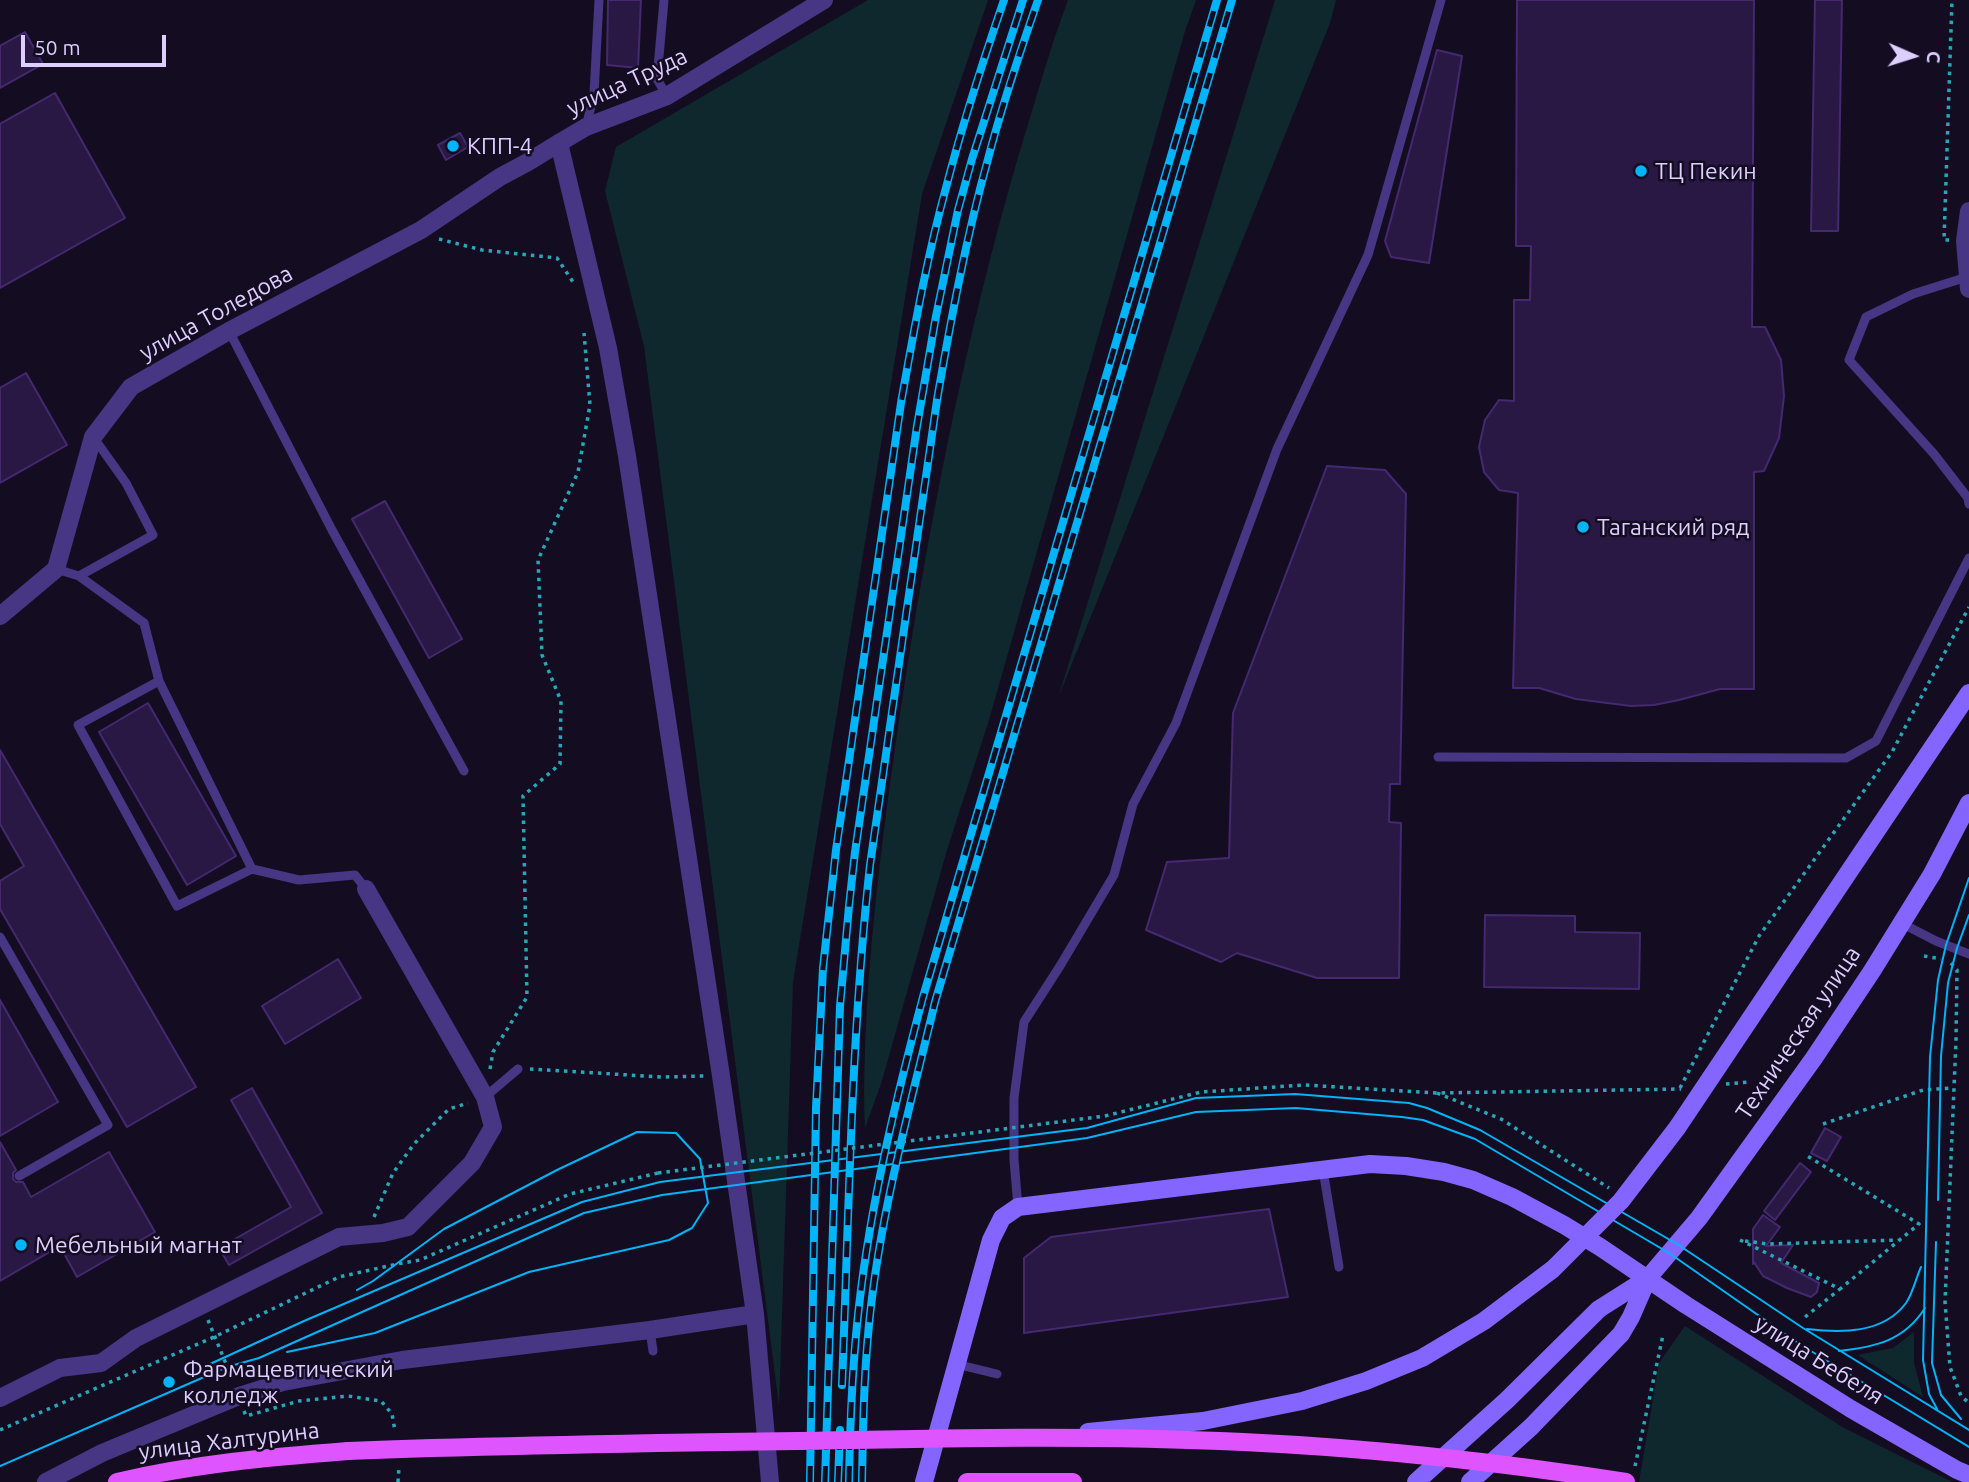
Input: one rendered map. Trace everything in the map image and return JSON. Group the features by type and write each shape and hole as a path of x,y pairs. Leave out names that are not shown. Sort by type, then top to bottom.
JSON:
{"main road":[{"path":"1030,1437 1203,1421 1301,1401 1366,1381 1422,1357 1484,1321 1553,1269 1621,1201 1677,1128 1969,694"},
{"name":"Техническая улица","path":"1469,1482 1531,1427 1621,1334 1648,1279 1699,1218 1814,1058 1931,874 1969,803"},
{"name":"улица Бебеля","path":"1018,1207 1370,1164 1406,1166 1473,1180 1564,1225 1851,1409 1969,1475"},
{"path":"924,1482 991,1240 1002,1219 1018,1207"},
{"name":"Техническая улица","path":"1416,1482 1507,1400 1599,1309 1648,1279"},
{"name":"улица Халтурина","path":"117,1482 162,1471 248,1459 348,1451 499,1445 1030,1437 1241,1442 1399,1452 1626,1482"},
{"path":"967,1482 1073,1482"}],"street":[{"name":"улица Труда","path":"559,143 586,127 667,96 824,0"},
{"name":"улица Толедова","path":"56,569 93,437 131,387 229,331 421,230 500,177 559,143"},
{"path":"559,143 608,348 618,403 755,1314 770,1482"},
{"path":"1968,283 1965,241 1969,211"},
{"path":"0,616 56,569"},
{"path":"0,1398 60,1368 101,1363 136,1338 339,1237 383,1233 408,1227 472,1163 493,1127 485,1097 366,889"},
{"path":"46,1482 102,1452 239,1396 283,1382 402,1360 650,1330 755,1314"}],"lane":[{"path":"586,127 594,94 599,0"},
{"path":"664,0 657,79 667,96"},
{"path":"1018,1207 1014,1160 1014,1098 1024,1022 1114,876 1133,804 1176,723 1277,449 1368,255 1441,0"},
{"path":"1968,283 1913,294 1866,317 1849,360 1934,454 1968,498 1969,504"},
{"path":"229,331 332,530 464,771"},
{"path":"79,576 153,535 126,483 93,437"},
{"path":"1438,757 1846,758 1876,741 1969,558"},
{"path":"56,569 79,576 144,623 159,681 252,869"},
{"path":"159,681 78,725 177,906 252,869 299,880 355,875 366,889"},
{"path":"1901,923 1969,954"},
{"path":"0,937 108,1125 19,1176"},
{"path":"485,1097 518,1069"},
{"path":"1323,1170 1339,1267"},
{"path":"650,1330 653,1351"},
{"path":"956,1364 997,1374"}],"path":[{"path":"1944,240 1952,0"},
{"path":"421,230 442,240 482,250 557,257 575,285"},
{"path":"368,1233 393,1173 414,1143 449,1109 485,1097 493,1052 527,997 523,796 561,764 561,701 542,655 538,560 578,471 590,405 583,322"},
{"path":"1759,936 1892,752 1969,607"},
{"path":"1924,956 1954,963 1957,970 1945,1302 1950,1367 1961,1396 1969,1403"},
{"path":"518,1069 662,1077 721,1076"},
{"path":"0,1430 214,1337 339,1278 420,1260 570,1194 658,1173 1105,1116 1201,1092 1304,1085 1437,1093 1679,1090"},
{"path":"1823,1124 1923,1090 1954,1088"},
{"path":"1437,1093 1501,1119 1612,1190"},
{"path":"1804,1154 1919,1224 1805,1317"},
{"path":"1840,1289 1740,1240 1768,1244 1899,1240"},
{"path":"1637,1454 1663,1335"},
{"path":"214,1337 246,1416 299,1401 348,1396 381,1401 392,1414 396,1438"},
{"path":"398,1482 400,1462"}],"green space":[{"path":"868,0 988,0 922,194 793,982 779,1406 644,346 605,191 616,147"},
{"path":"1068,0 1196,0 989,720 947,850 881,1084 865,1128 867,1006 878,877 906,673 932,523 962,374 998,227 1042,77"},
{"path":"1275,0 1336,0 1330,23 1058,698"},
{"path":"1685,1326 1844,1428 1952,1482 1639,1482 1659,1363"},
{"path":"1914,1332 1914,1363 1923,1397 1858,1355 1893,1348"}],"building":[{"path":"608,0 641,0 638,68 607,65"},
{"path":"1517,0 1754,0 1752,327 1765,327 1781,360 1784,396 1779,438 1764,471 1754,472 1754,689 1720,689 1654,705 1631,706 1576,699 1539,688 1513,688 1518,493 1499,490 1484,472 1479,447 1485,420 1499,400 1514,401 1514,300 1530,300 1531,246 1516,246"},
{"path":"1815,0 1842,0 1838,231 1811,231"},
{"path":"25,32 43,64 0,88 0,46"},
{"path":"1437,50 1462,56 1429,263 1391,257 1385,241"},
{"path":"55,93 125,218 0,288 0,124"},
{"name":"КПП-4","path":"460,133 468,147 446,160 438,145"},
{"path":"26,373 67,445 0,483 0,388"},
{"path":"1327,466 1385,470 1406,494 1400,784 1390,784 1389,822 1401,823 1399,978 1317,978 1237,953 1221,962 1146,930 1167,862 1229,858 1233,713"},
{"path":"385,501 462,639 429,658 352,519"},
{"path":"148,703 236,856 187,885 99,732"},
{"path":"0,750 196,1087 127,1127 0,909 0,881 24,866 0,824"},
{"path":"1485,915 1575,916 1575,932 1640,933 1639,989 1484,987"},
{"path":"338,959 361,998 285,1044 262,1006"},
{"path":"0,1000 58,1102 0,1136"},
{"path":"252,1088 322,1213 229,1265 219,1248 291,1207 231,1100"},
{"path":"1825,1128 1841,1137 1827,1161 1811,1153"},
{"path":"0,1142 16,1170 13,1179 23,1182 31,1197 109,1152 155,1232 77,1277 60,1246 0,1281"},
{"path":"1800,1163 1811,1172 1775,1220 1764,1211"},
{"path":"1269,1209 1288,1297 1024,1333 1024,1258 1051,1237"},
{"path":"1763,1215 1780,1227 1766,1246 1793,1245 1781,1263 1819,1283 1817,1292 1811,1297 1763,1276 1754,1262 1753,1264 1753,1229"}],"tram line":[{"path":"1937,1409 1929,1394 1923,1360 1930,1057 1938,980 1946,945 1969,878"},
{"path":"1938,1200 1941,1056 1948,983 1969,915"},
{"path":"210,1364 582,1202 660,1182 1087,1128 1196,1098 1295,1094 1409,1103 1480,1130 1677,1244 1803,1328 1969,1430"},
{"path":"0,1466 227,1367 259,1358 584,1213 662,1195 1087,1138 1196,1112 1296,1108 1423,1120 1475,1139 1669,1253 1801,1345 1969,1447"},
{"path":"287,1352 375,1333 529,1272 669,1240 692,1228 708,1203 700,1159 676,1133 637,1132 444,1229 357,1290"},
{"path":"1936,1242 1932,1363 1941,1395 1961,1419"},
{"path":"1807,1329 1847,1331 1886,1321 1906,1303 1921,1267"},
{"path":"1839,1351 1888,1340 1908,1328 1925,1308"}],"railway":[{"path":"810,1482 816,1108 823,968 836,850 901,403 921,293 953,161 1004,0"},
{"path":"825,1482 840,1006 855,852 917,426 936,316 958,210 972,159 1023,0"},
{"path":"842,1385 855,1059 870,865 937,400 953,309 993,139 1038,0"},
{"path":"849,1482 853,1372 864,1267 877,1189 903,1074 923,997 1217,0"},
{"path":"862,1482 867,1350 876,1268 898,1153 935,1002 1232,0"},
{"path":"838,1482 840,1430"}],"place":[{"name":"КПП-4","path":"453,146"},
{"name":"ТЦ Пекин","path":"1641,171"},
{"name":"Таганский ряд","path":"1583,527"},
{"name":"Мебельный магнат","path":"21,1245"},
{"name":"Фармацевтический колледж","path":"169,1382"}]}
